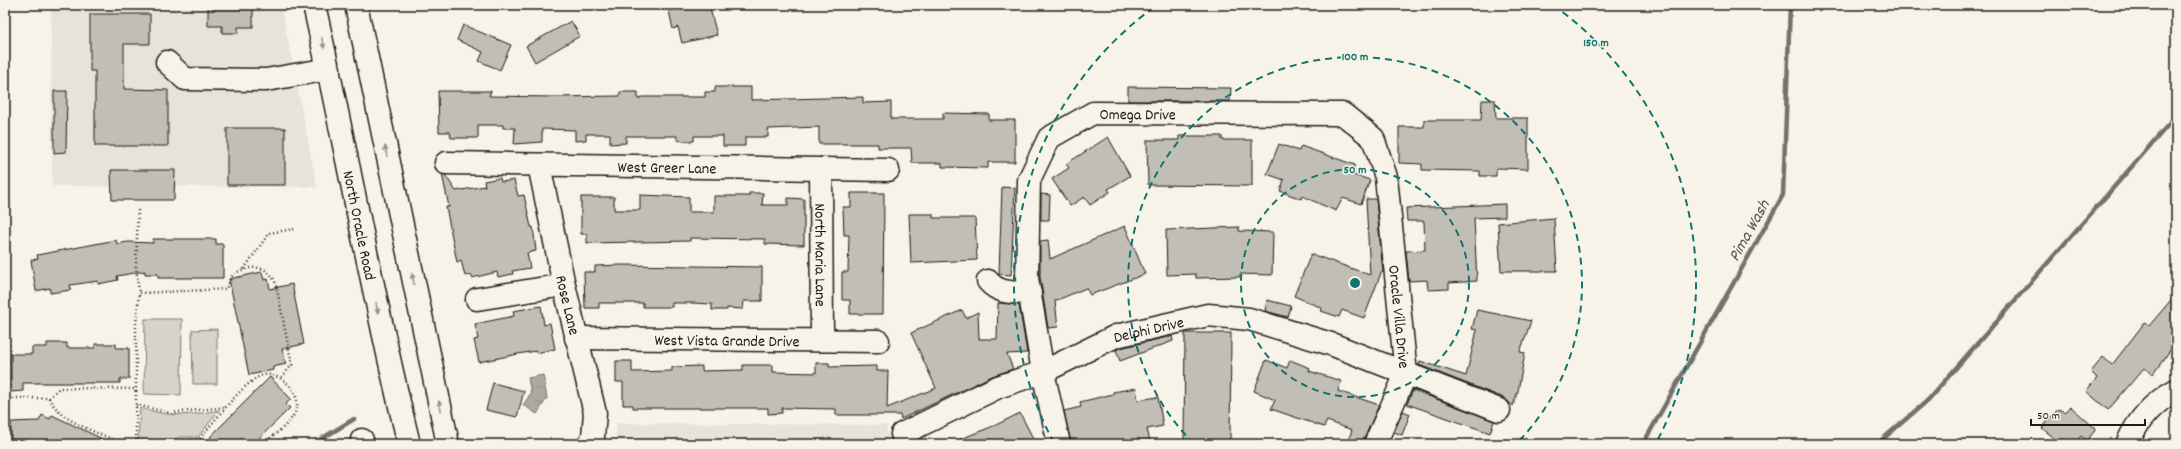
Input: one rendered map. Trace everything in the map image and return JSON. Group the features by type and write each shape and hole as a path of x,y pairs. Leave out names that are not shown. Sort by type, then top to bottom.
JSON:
{"main road":[{"name":"North Oracle Road","path":"314,5 329,69 382,330 409,444"},
{"path":"356,5 448,444"},
{"path":"167,62 185,79 266,80 329,69"},
{"name":"Omega Drive","path":"1059,444 1043,372 1027,278 1029,180 1049,138 1093,112 1343,114 1373,138 1386,177 1394,254"},
{"name":"West Greer Lane","path":"446,163 888,170"},
{"name":"Rose Lane","path":"539,165 564,285 594,413 593,437 588,444"},
{"name":"North Maria Lane","path":"821,170 822,340"},
{"name":"Oracle Villa Drive","path":"1375,444 1406,374 1394,254"},
{"path":"988,281 994,288 1001,291 1030,293"},
{"path":"477,299 564,285"},
{"name":"Delphi Drive","path":"902,434 998,387 1043,372 1116,336 1208,315 1249,319 1331,344 1499,410"},
{"name":"West Vista Grande Drive","path":"576,338 878,341"},
{"path":"2127,444 2131,434 2149,411 2160,399 2176,390"}],"path":[{"path":"49,398 54,407 72,420 124,444 134,444 137,389 136,324 140,293 136,267 138,210"},
{"path":"244,269 269,233 294,229"},
{"path":"140,293 226,289 233,274 244,269 258,267 266,270 272,275 276,284 292,365 281,378"},
{"path":"173,444 182,440 199,439 227,407 259,377 270,374 281,378 297,397 297,409 290,420 262,444"},
{"path":"5,398 49,398 60,388 137,389"},
{"path":"136,405 171,413 227,407"}],"shaded area":[{"path":"51,5 281,5 317,187 52,186"},
{"path":"145,319 182,319 181,395 144,394"},
{"path":"217,329 217,384 193,384 192,330"},
{"path":"140,408 161,413 180,415 219,410 198,437 180,437 163,444 140,444 138,443"},
{"path":"617,423 886,425 890,444 615,444"}],"water":[{"path":"543,375 547,398 537,414 523,405 531,393 528,378"}],"building":[{"path":"208,5 253,5 253,27 238,27 238,33 222,33 222,26 208,26"},
{"path":"677,5 709,5 717,35 682,43 678,27 673,29 668,7"},
{"path":"90,14 150,14 150,44 124,44 124,89 168,90 168,146 95,146 95,71 90,71"},
{"path":"571,21 580,36 535,62 526,46"},
{"path":"463,25 511,45 500,70 479,61 483,52 457,40"},
{"path":"715,87 751,87 751,100 863,97 863,103 891,102 891,119 943,119 943,113 989,114 989,120 1015,120 1015,162 988,162 988,168 942,167 942,163 912,163 911,148 878,148 878,144 819,144 819,127 768,129 768,137 745,137 745,146 723,146 723,136 694,136 694,141 683,141 677,140 677,136 626,136 626,143 610,144 610,134 586,134 586,140 575,141 575,130 542,129 542,142 514,144 515,128 503,128 503,125 478,125 478,138 451,138 450,132 439,132 438,91 491,91 489,96 554,97 620,96 620,92 638,92 638,99 642,97 705,97 705,92 715,92"},
{"path":"1128,87 1231,88 1230,101 1128,101"},
{"path":"54,91 67,91 66,152 54,153"},
{"path":"1482,100 1495,100 1496,118 1528,118 1528,169 1496,168 1496,176 1480,176 1480,171 1422,170 1422,164 1399,163 1399,127 1424,127 1424,120 1481,120"},
{"path":"227,128 285,128 285,185 227,185"},
{"path":"1179,136 1222,136 1222,140 1252,140 1252,186 1148,185 1147,140 1179,140"},
{"path":"1108,137 1130,176 1108,189 1110,192 1090,205 1084,197 1070,206 1052,179 1069,168 1066,164"},
{"path":"1279,144 1299,151 1301,146 1355,165 1351,174 1370,180 1361,204 1343,198 1336,211 1302,196 1301,199 1280,191 1284,180 1267,174"},
{"path":"111,170 175,170 174,200 112,200"},
{"path":"442,174 445,175 456,191 485,186 484,181 500,178 501,182 514,180 518,196 524,195 531,227 533,227 536,251 527,253 530,268 512,271 513,274 498,277 497,272 472,278 472,275 465,276 461,260 457,262 446,207 449,207"},
{"path":"1002,187 1015,188 1011,275 999,274"},
{"path":"749,193 763,193 762,205 788,205 788,198 804,199 804,245 765,244 765,239 690,238 690,241 587,243 587,234 581,234 581,197 614,197 614,210 640,210 640,195 689,197 689,212 714,212 714,196 749,196"},
{"path":"851,193 884,193 883,314 850,314 850,300 842,300 842,272 848,272 849,235 844,235 843,207 851,207"},
{"path":"1041,194 1050,195 1049,220 1041,220"},
{"path":"1366,199 1376,199 1383,272 1381,273 1364,318 1342,310 1339,317 1321,311 1322,308 1294,296 1311,254 1370,275"},
{"path":"1505,204 1505,217 1474,218 1477,281 1449,283 1449,289 1428,290 1427,280 1409,281 1406,251 1425,250 1424,221 1407,221 1406,208"},
{"path":"909,214 933,214 933,218 975,218 977,260 911,263"},
{"path":"1554,218 1557,271 1501,271 1498,223"},
{"path":"1125,226 1145,274 1090,295 1086,288 1055,301 1058,327 1048,328 1040,277 1040,241 1048,240 1050,259"},
{"path":"1239,227 1239,231 1273,232 1272,275 1240,274 1240,277 1196,278 1196,274 1167,275 1166,230"},
{"path":"153,239 216,239 216,244 223,244 223,278 158,278 158,274 145,274 145,271 117,276 118,280 98,284 98,281 70,285 71,290 50,293 50,288 36,291 31,260 38,259 37,255 116,240 117,244 128,242 153,243"},
{"path":"595,266 762,267 762,301 744,301 743,309 727,308 727,310 712,310 712,304 692,303 672,303 672,307 643,307 643,303 599,303 599,308 585,308 584,272 595,272"},
{"path":"262,272 264,280 268,279 270,289 292,284 304,344 282,349 286,364 273,367 273,370 249,375 229,279"},
{"path":"2176,294 2176,342 2153,374 2144,368 2108,410 2086,391 2097,378 2091,372 2103,357 2112,365 2145,322 2149,326"},
{"path":"1267,300 1291,306 1288,317 1265,311"},
{"path":"998,303 1019,305 1027,353 1007,354 1013,369 992,376 901,419 900,415 836,415 836,409 782,408 782,413 768,414 768,408 633,408 633,405 623,405 623,382 616,382 616,361 632,361 632,372 672,371 672,367 702,366 702,371 743,370 743,365 773,365 773,372 816,373 816,363 829,363 829,367 877,366 877,371 888,371 887,408 936,388 911,333 962,310 966,318 978,312 979,339 997,339"},
{"path":"541,306 544,325 550,323 555,349 536,353 536,351 518,354 479,362 474,340 478,339 475,324 514,316 513,311"},
{"path":"1477,310 1531,321 1520,352 1525,353 1518,391 1513,406 1504,398 1419,365 1420,361 1466,376 1477,330 1472,329"},
{"path":"1185,333 1231,333 1230,444 1184,444"},
{"path":"1172,336 1173,341 1120,361 1116,350 1120,348"},
{"path":"47,343 67,343 67,348 95,348 95,344 116,344 116,348 129,348 129,379 120,379 120,383 23,383 23,391 11,392 11,354 32,354 32,347 47,347"},
{"path":"1266,360 1287,368 1290,360 1310,368 1309,371 1341,381 1338,391 1379,405 1362,444 1347,444 1352,430 1327,421 1324,427 1271,409 1275,400 1254,391"},
{"path":"270,377 291,399 286,404 290,408 253,444 217,444 210,437"},
{"path":"493,383 524,391 517,417 486,410"},
{"path":"1136,388 1138,400 1158,397 1163,426 1147,429 1150,441 1132,444 1071,444 1064,411 1081,407 1080,402 1113,394 1113,392"},
{"path":"1413,390 1494,421 1490,433 1407,404"},
{"path":"2070,406 2096,429 2087,441 2081,436 2075,444 2061,444 2042,428 2058,409 2065,412"},
{"path":"1403,411 1410,414 1402,435 1394,432"},
{"path":"1020,413 1036,444 948,444 996,425"},
{"path":"42,415 50,419 52,415 113,444 11,444 11,422 39,421"}],"waterway":[{"name":"Pima Wash","path":"1643,444 1783,195 1790,5"},
{"path":"1877,444 1928,400 2176,116"},
{"path":"313,444 354,419"}]}
